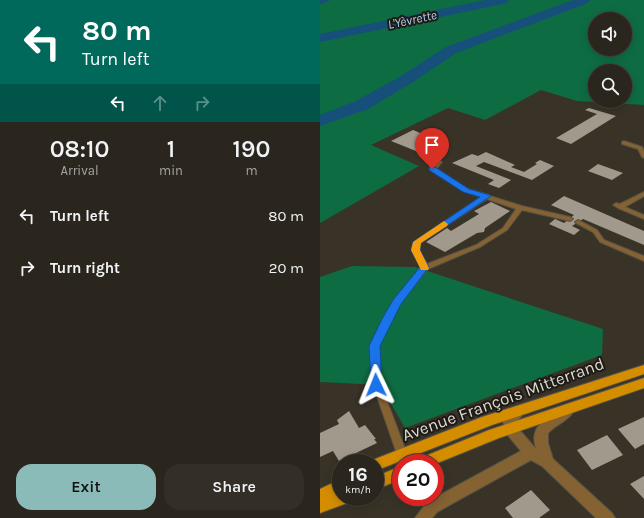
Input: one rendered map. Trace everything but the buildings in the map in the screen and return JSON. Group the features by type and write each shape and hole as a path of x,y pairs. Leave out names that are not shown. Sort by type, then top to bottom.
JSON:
{"main road":[{"name":"Avenue François Mitterrand","path":"402,454 444,437 644,368"},
{"name":"Avenue François Mitterrand","path":"444,455 511,428 644,382"},
{"path":"320,497 332,490"},
{"path":"320,506 332,502"}],"street":[{"path":"546,462 540,440 541,433 546,424 573,407"},
{"path":"518,411 510,421 511,428 531,453 546,462 607,518"},
{"path":"423,518 432,507 531,453"}],"lane":[{"path":"624,143 640,148 644,156"},
{"path":"428,154 438,162 432,169 466,190 520,208 570,219"},
{"path":"644,194 618,206 644,217"},
{"path":"425,267 415,250 417,242 487,196"},
{"path":"402,454 376,385 375,346 387,319 397,302 425,267 478,246 505,229 520,208"},
{"path":"578,222 594,231 602,241 644,259"}],"green space":[{"path":"320,0 644,0 644,105 632,104 632,64 588,64 588,102 577,101 541,90 485,120 448,108 371,145 419,166 320,223"},
{"path":"352,266 415,267 603,329 602,355 405,428 380,385 320,382 320,277"}],"waterway":[{"path":"320,2 327,0"},
{"name":"L'Yèvrette","path":"320,38 503,0"},
{"path":"320,121 362,105 407,79 451,50 584,0"}],"slow traffic":[{"path":"424,268 425,267 415,250 417,242 444,224"}],"route":[{"path":"376,385 375,346 387,319 397,302 425,267 415,250 417,242 487,196 466,190 432,169"}]}
